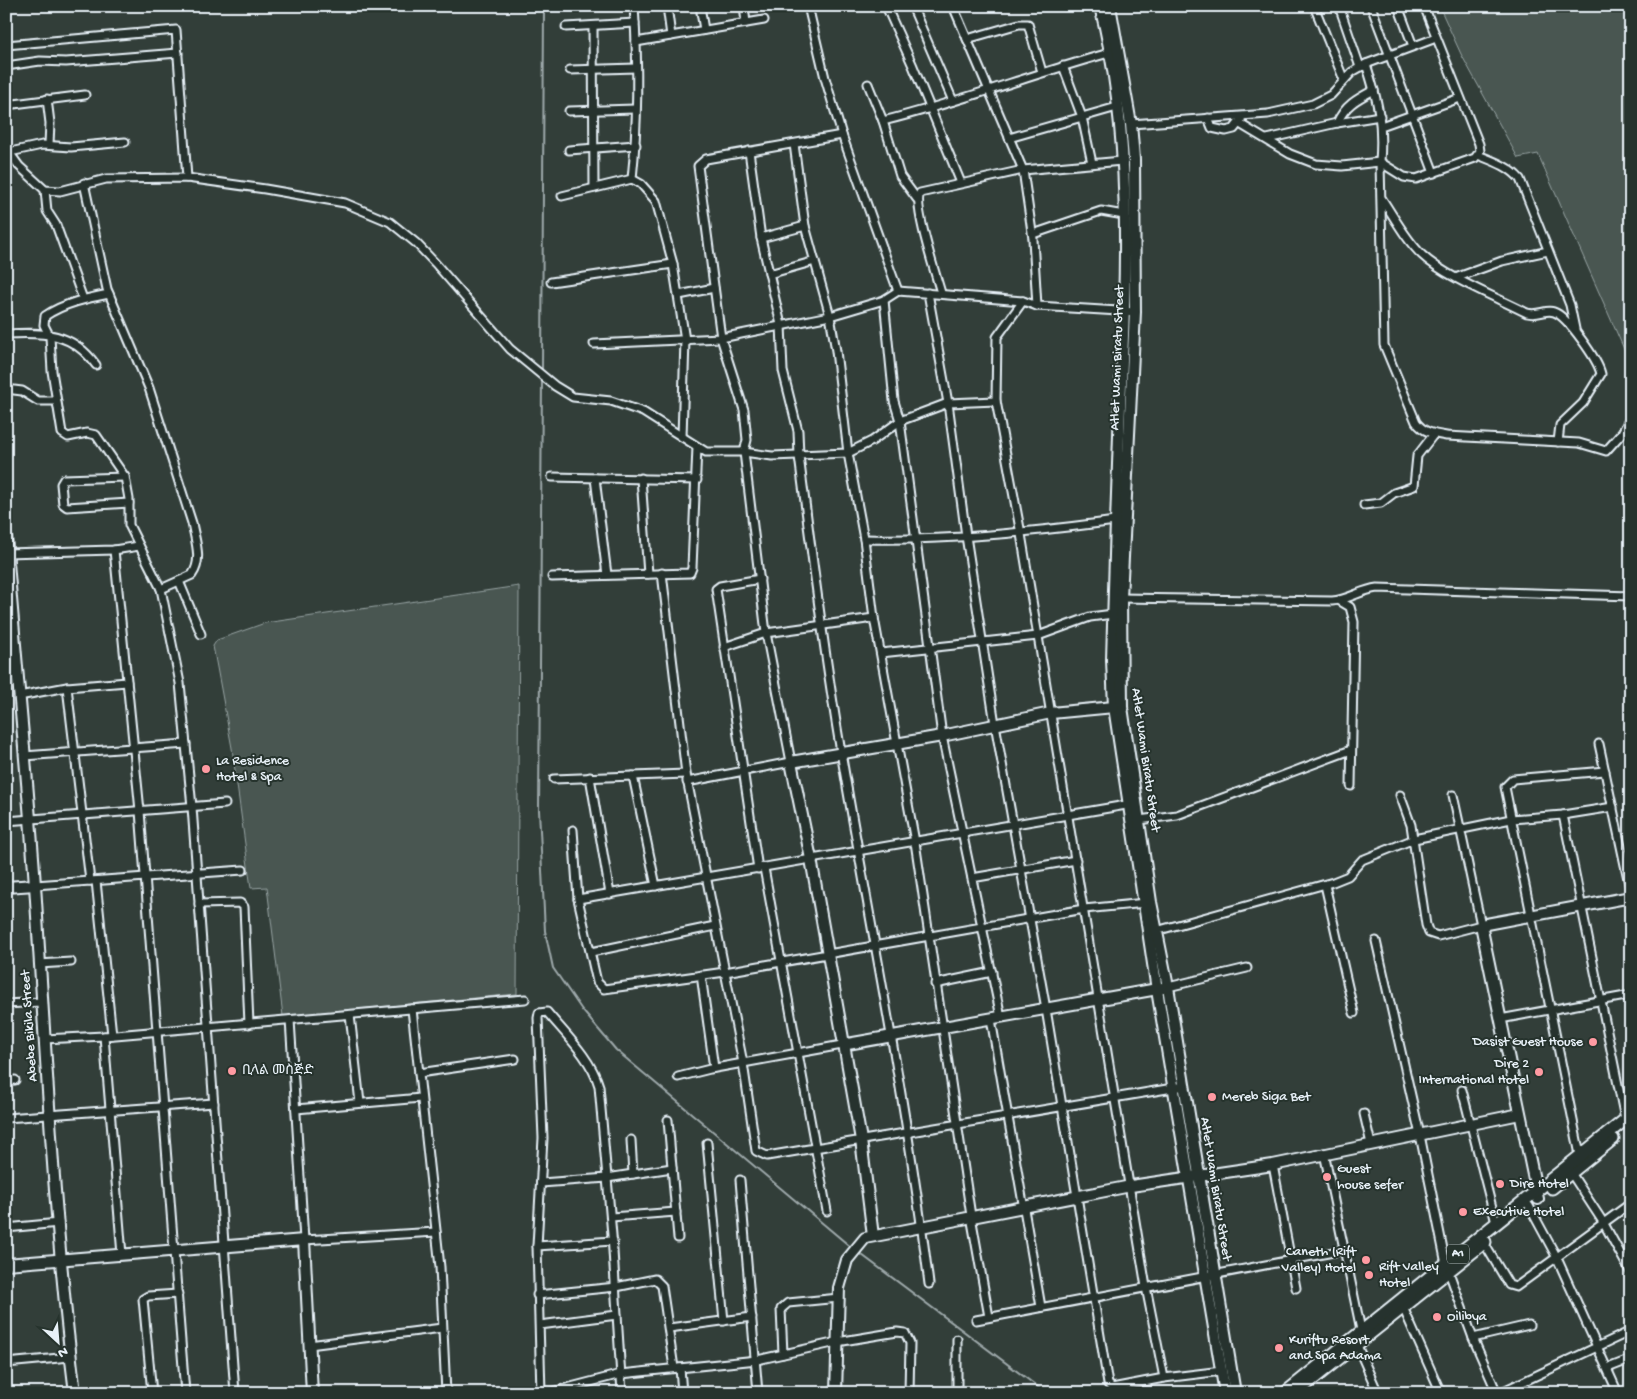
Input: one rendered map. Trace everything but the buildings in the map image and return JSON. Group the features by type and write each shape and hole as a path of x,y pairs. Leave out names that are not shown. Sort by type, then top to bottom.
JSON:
{"main road":[{"name":"Atlet Wami Biratu Street","path":"1100,6 1117,108 1122,161 1130,312 1115,521 1122,707 1133,804 1148,903 1168,987 1180,1087 1194,1177 1211,1275 1235,1393"},
{"name":"Atlet Wami Biratu Street","path":"1110,6 1131,124 1134,159 1130,312 1117,598 1113,614 1114,707 1133,804 1139,820 1157,990 1180,1087"},
{"name":"Abebe Bikila Street","path":"6,537 35,885 41,1002 70,1357 75,1393"},
{"path":"869,1237 861,1140 842,1046 811,859 791,762 897,742 942,736 1051,713 1114,707"},
{"path":"6,887 35,885"},
{"path":"1534,1199 1520,1114 1481,925 1631,897"},
{"path":"842,1046 1168,987"},
{"path":"836,1393 836,1342 842,1274 847,1260 869,1237 1131,1186 1273,1165 1520,1114"},
{"name":"A1","path":"1285,1393 1448,1268 1484,1243 1580,1155 1629,1120"},
{"name":"A1","path":"1448,1268 1496,1223 1534,1199 1571,1172 1629,1120"},
{"path":"6,1264 304,1240 312,1393"},
{"name":"Atlet Wami Biratu Street","path":"1211,1275 1225,1393"},
{"name":"A1","path":"1303,1391 1357,1337"}],"street":[{"path":"632,179 636,145 634,6"},
{"path":"667,6 671,36"},
{"path":"700,6 704,30"},
{"path":"744,6 746,23"},
{"path":"808,6 824,78 842,135 898,291"},
{"path":"886,6 961,183"},
{"path":"912,6 953,101"},
{"path":"953,6 1023,170 1033,234 1037,306"},
{"path":"1314,6 1344,80"},
{"path":"1339,6 1374,90 1382,126 1380,162 1384,345 1416,422 1421,429 1434,434 1579,443 1606,451 1622,433 1631,416"},
{"path":"1371,6 1434,173"},
{"path":"1398,6 1413,46"},
{"path":"1424,6 1479,144 1478,155"},
{"path":"636,42 764,20"},
{"path":"566,27 635,23"},
{"path":"967,39 1019,24 1028,24 1042,72"},
{"path":"593,26 594,188"},
{"path":"6,45 173,29 177,32 187,178"},
{"path":"1131,124 1268,114 1313,104 1331,95 1344,80 1363,65 1436,38"},
{"path":"6,66 40,61 66,62 178,53"},
{"path":"883,121 930,109 1042,72 1109,53"},
{"path":"1063,66 1082,117 1092,163"},
{"path":"570,70 636,68"},
{"path":"868,84 883,121 900,176 917,199 941,293"},
{"path":"1337,123 1342,112 1349,104 1374,90"},
{"path":"6,105 85,96"},
{"path":"1382,126 1460,98"},
{"path":"47,99 50,123 49,144"},
{"path":"1009,138 1117,108"},
{"path":"570,111 635,109"},
{"path":"1208,118 1212,128 1217,130 1234,129 1240,124 1243,115"},
{"path":"1267,139 1337,123 1380,116"},
{"path":"1240,124 1290,154 1316,164 1342,166 1380,162 1404,177 1416,179 1478,155 1514,171 1520,179 1570,305 1576,332"},
{"path":"554,778 633,776 686,778 742,771 791,762 766,633 744,452 747,440 744,410 721,338 698,166 706,159 842,135"},
{"path":"125,142 71,147 49,144 8,150 19,166 45,190 60,191 84,183 123,178 187,178 345,203 390,222 416,242 436,262 510,349 555,386 573,397 611,401 643,412 706,452 744,452 772,456 848,453 872,441 900,421 948,403 996,400"},
{"path":"794,144 805,226 830,316 848,453 864,539 874,618 916,842 935,984 971,1216 990,1318"},
{"path":"569,150 636,145"},
{"path":"749,152 761,238 780,325 783,371 798,431 799,456 821,624 841,753 860,851 874,946 892,1037 922,1226 929,1284"},
{"path":"917,199 920,193 932,189 1023,170 1122,161"},
{"path":"562,196 632,179 641,184 656,201 673,264 685,340 682,437"},
{"path":"84,183 110,294 149,388 192,523 196,544 196,569 192,575 161,589"},
{"path":"45,190 47,211 56,225 83,299"},
{"path":"1381,197 1422,255 1437,267 1527,313 1539,315 1551,311 1557,313 1576,332 1600,374 1583,403 1560,426 1558,442"},
{"path":"1033,234 1101,210 1124,215"},
{"path":"761,238 805,226"},
{"path":"1458,277 1502,261 1548,251"},
{"path":"769,274 815,261"},
{"path":"552,282 673,264"},
{"path":"678,295 714,288"},
{"path":"594,344 721,338 830,316 884,300 898,291 1023,301 1037,306 1130,312"},
{"path":"928,293 948,403 995,724 1078,1196 1092,1298 1109,1386 1112,1388 1164,1378 1222,1371"},
{"path":"110,294 83,299 45,316 47,334 50,337 56,401 64,436 68,438 87,433 96,435 125,477 129,503 129,525 161,589 180,683 192,807 198,904 226,1246 235,1393"},
{"path":"884,300 894,401 900,421 942,736 992,972 1008,1116 1041,1307"},
{"path":"1023,301 997,337 996,400 1021,534 1100,1000 1146,1287 1164,1378"},
{"path":"6,334 47,334 76,344 86,351 96,365"},
{"path":"6,389 22,390 38,401 56,401"},
{"path":"1364,505 1382,503 1394,493 1414,486 1417,456 1434,434"},
{"path":"552,577 686,574 692,568 697,447"},
{"path":"125,477 64,479 60,484 63,504 67,507 129,503"},
{"path":"552,477 697,480"},
{"path":"595,478 607,575"},
{"path":"641,478 648,574"},
{"path":"864,539 915,540 1021,534 1115,521"},
{"path":"7,553 114,550 139,546"},
{"path":"114,550 140,811 185,1393"},
{"path":"662,574 686,778 743,1063 756,1150 767,1156 1180,1087"},
{"path":"760,579 717,588 742,771 781,962 826,1211"},
{"path":"179,580 201,634"},
{"path":"1117,598 1340,600 1361,591 1377,588 1631,596"},
{"path":"1340,600 1350,607 1354,622 1351,786"},
{"path":"881,653 1038,636 1090,617 1113,614"},
{"path":"724,646 766,633 874,618"},
{"path":"19,696 67,687 127,682"},
{"path":"67,687 112,1036"},
{"path":"24,756 186,744"},
{"path":"1599,744 1631,893"},
{"path":"1139,820 1176,816 1351,750"},
{"path":"1580,1155 1505,787 1508,782 1514,779 1605,771"},
{"path":"633,776 656,886"},
{"path":"590,777 610,894"},
{"path":"1400,795 1414,839 1429,932 1438,936 1481,925 1453,795"},
{"path":"6,821 226,804"},
{"path":"578,900 1133,804"},
{"path":"1156,931 1348,876 1362,860 1414,839 1511,819 1563,815 1612,807"},
{"path":"1563,815 1601,1001 1629,1120"},
{"path":"573,830 578,900 597,982 604,989 725,972 1084,909 1148,903"},
{"path":"972,878 1076,860"},
{"path":"35,885 243,870"},
{"path":"1325,884 1354,1013"},
{"path":"198,904 240,903 244,907 249,1024"},
{"path":"591,952 715,926"},
{"path":"1376,941 1448,1268 1473,1338 1498,1393 1631,1330"},
{"path":"39,964 71,962"},
{"path":"1168,987 1248,968"},
{"path":"935,984 992,972"},
{"path":"701,975 714,1068"},
{"path":"1500,1019 1631,995"},
{"path":"44,1039 112,1036 525,1000"},
{"path":"6,1004 41,1002"},
{"path":"412,1009 436,1232 446,1393"},
{"path":"541,1393 537,1246 543,1138 538,1018 539,1013 542,1012 547,1012 596,1074 599,1086 613,1241 622,1393"},
{"path":"350,1015 360,1103"},
{"path":"290,1020 304,1240 436,1232"},
{"path":"104,1036 122,1254"},
{"path":"678,1077 714,1068 842,1046"},
{"path":"419,1073 515,1059"},
{"path":"6,1080 15,1080"},
{"path":"1462,1090 1496,1223"},
{"path":"296,1109 421,1098"},
{"path":"6,1118 214,1103"},
{"path":"1364,1114 1371,1144"},
{"path":"668,1120 678,1238"},
{"path":"631,1140 634,1174"},
{"path":"707,1143 724,1321"},
{"path":"1324,1154 1344,1250 1357,1337 1378,1393"},
{"path":"1273,1165 1296,1288"},
{"path":"541,1183 607,1178 672,1168"},
{"path":"1571,1172 1630,1268"},
{"path":"740,1180 757,1360 758,1393"},
{"path":"1534,1199 1556,1256 1599,1345 1618,1393"},
{"path":"1484,1243 1509,1285 1516,1287 1603,1222 1631,1204"},
{"path":"611,1218 676,1212"},
{"path":"6,1228 59,1223"},
{"path":"537,1246 613,1241"},
{"path":"976,1320 1344,1250"},
{"path":"537,1295 616,1287 655,1279 660,1282 682,1393"},
{"path":"152,1393 143,1299 148,1296 178,1294"},
{"path":"783,1354 781,1309 784,1305 839,1298"},
{"path":"1402,1304 1441,1393"},
{"path":"540,1325 618,1315"},
{"path":"669,1328 752,1317"},
{"path":"1473,1338 1530,1325"},
{"path":"310,1345 442,1328"},
{"path":"548,1393 621,1374 757,1360 836,1342 905,1333 910,1343 909,1393"},
{"path":"957,1339 957,1393"},
{"path":"6,1363 70,1357"},
{"path":"1608,1368 1631,1359"}],"shaded area":[{"path":"1439,6 1631,6 1631,365 1538,154 1518,158 1461,54"},
{"path":"519,586 517,994 283,1016 267,887 251,888 232,748 213,646 217,640 265,623"}],"waterway":[{"path":"542,373 544,6"},
{"path":"542,378 539,810 545,931 553,968 582,1010 616,1050 852,1248"},
{"path":"858,1252 1046,1393"}],"place":[{"name":"La Residence Hotel & Spa","path":"206,769"},
{"name":"Dasist Guest House","path":"1593,1042"},
{"name":"ቢላል መስጅድ","path":"232,1071"},
{"name":"Dire 2 International Hotel","path":"1539,1072"},
{"name":"Mereb Siga Bet","path":"1212,1097"},
{"name":"Guest house sefer","path":"1327,1177"},
{"name":"Dire Hotel","path":"1500,1184"},
{"name":"Executive Hotel","path":"1463,1212"},
{"name":"Caneth (Rift Valley) Hotel","path":"1366,1260"},
{"name":"Rift Valley Hotel","path":"1369,1275"},
{"name":"Oilibya","path":"1437,1317"},
{"name":"Kuriftu Resort and Spa Adama","path":"1279,1348"}]}
